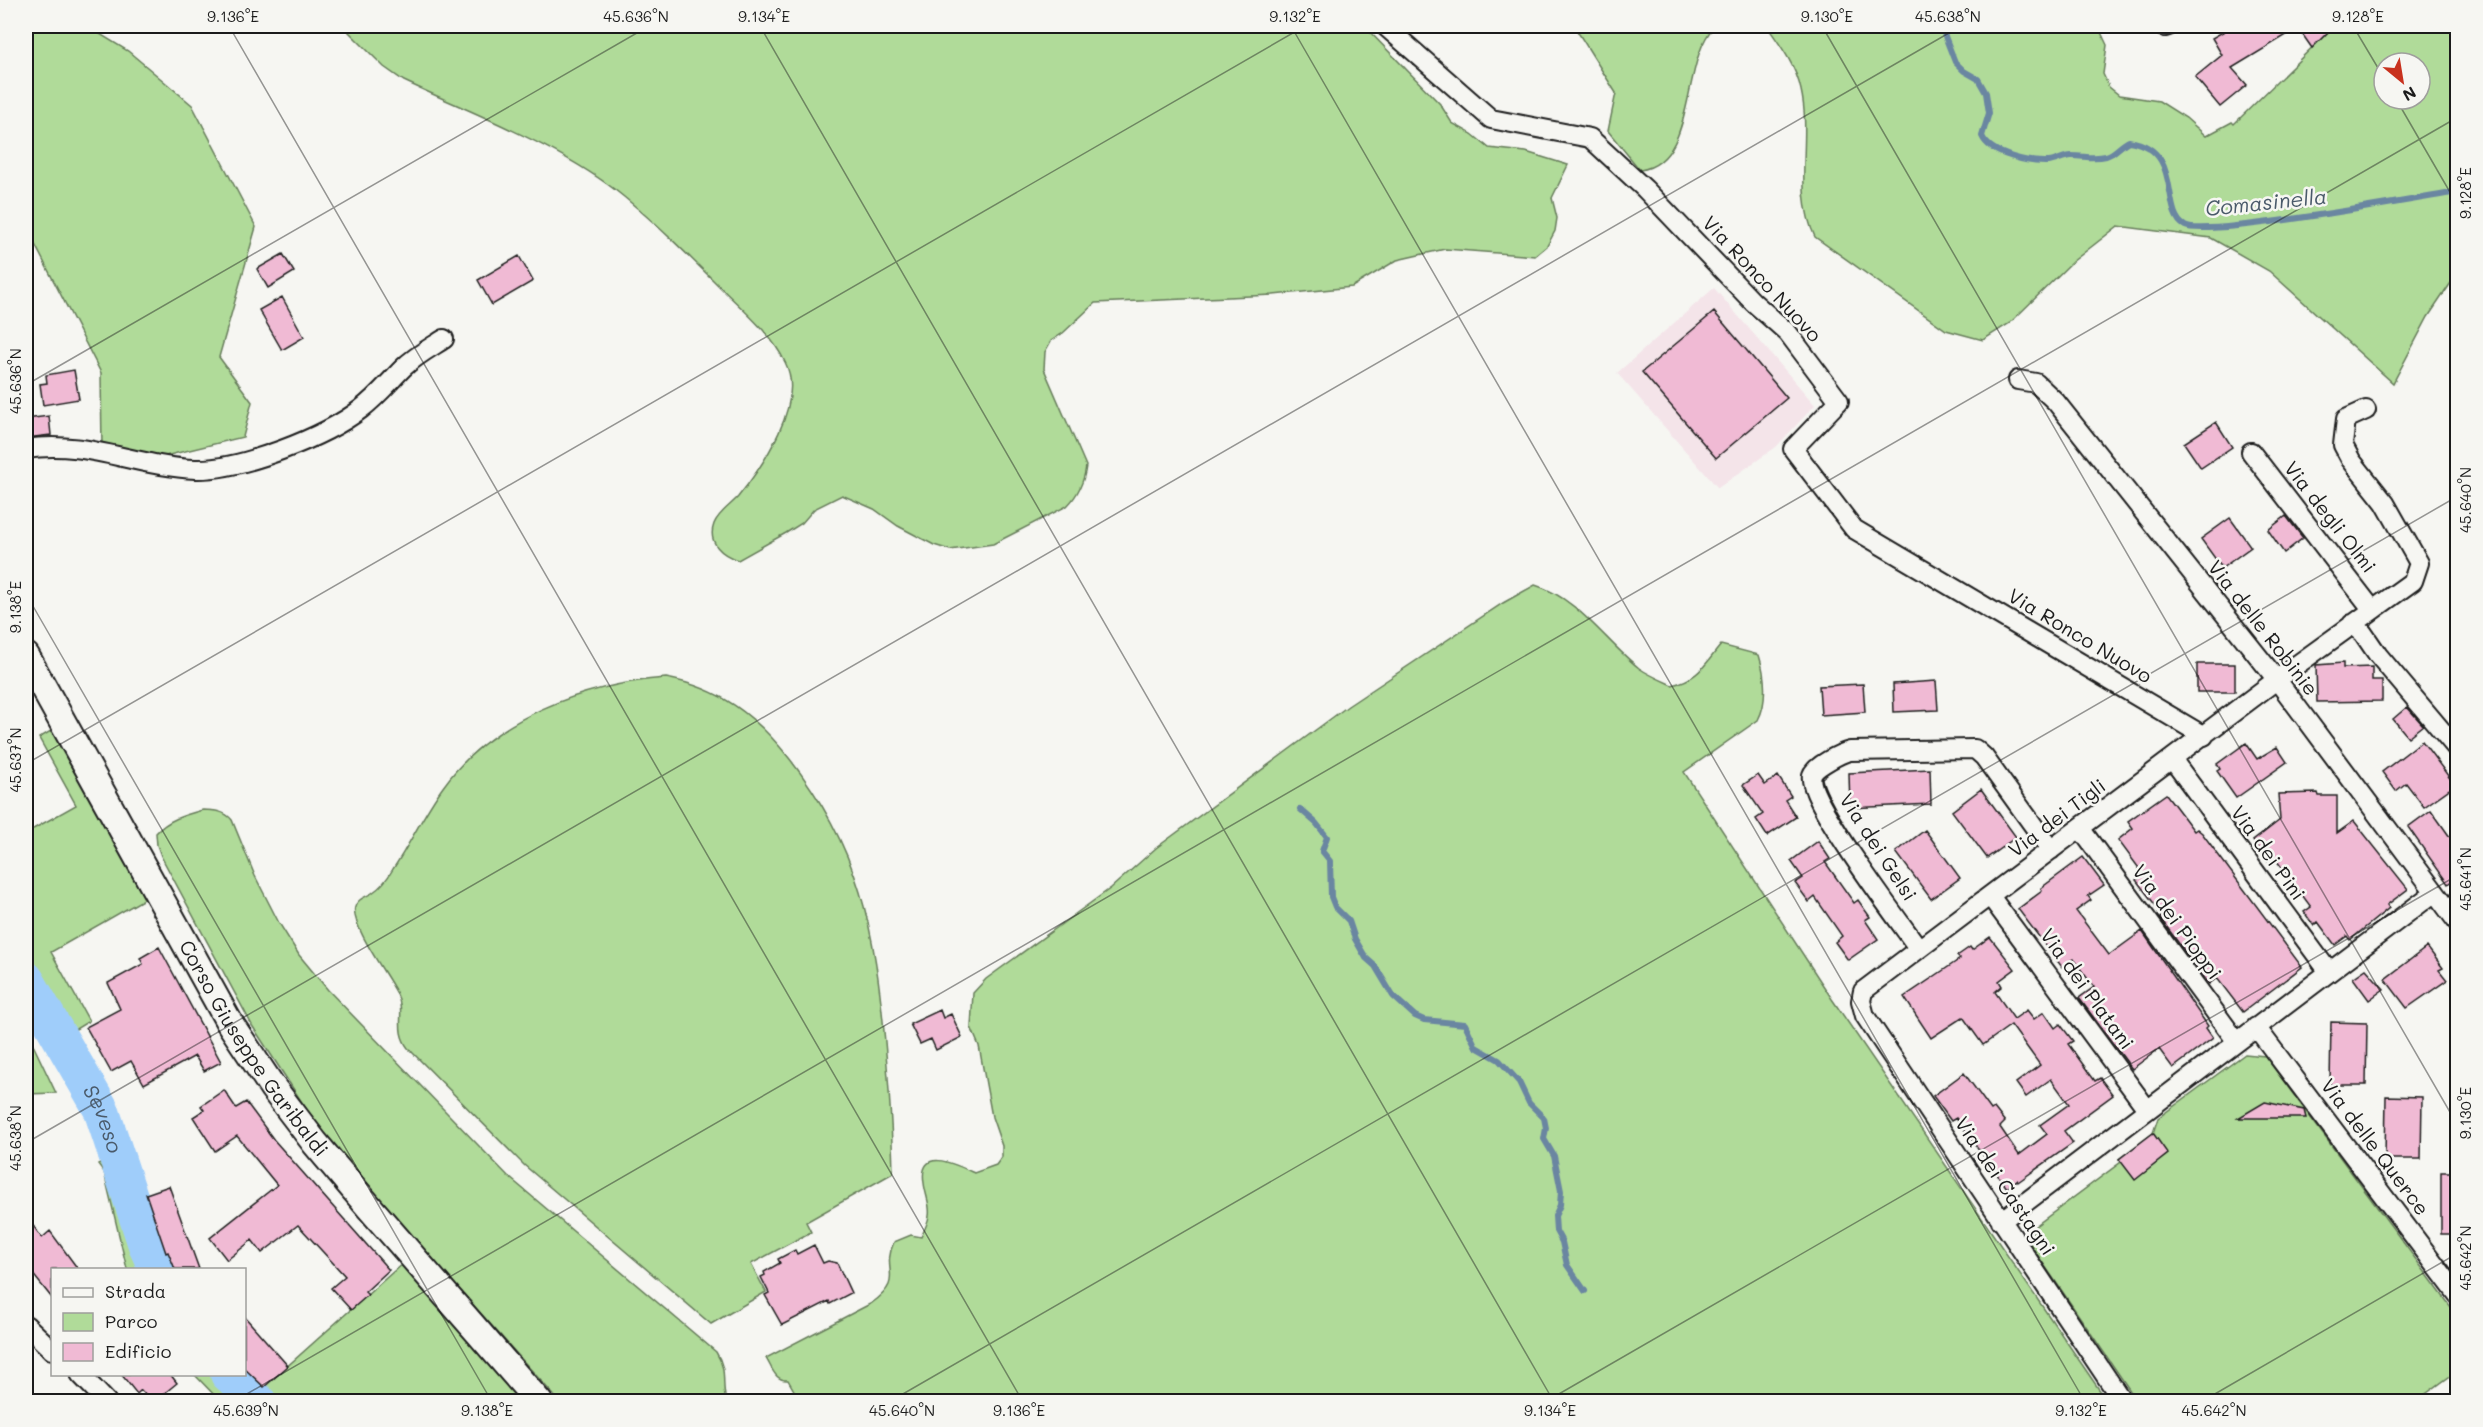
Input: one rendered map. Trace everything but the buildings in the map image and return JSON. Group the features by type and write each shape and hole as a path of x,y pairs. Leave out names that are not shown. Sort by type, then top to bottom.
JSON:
{"main road":[{"name":"Corso Giuseppe Garibaldi","path":"26,656 230,1022 273,1088 357,1192 538,1401"}],"street":[{"name":"Via Ronco Nuovo","path":"1385,26 1491,119 1590,138 1652,195 1753,302 1788,333 1839,401 1793,449 1854,529 2204,736"},
{"path":"26,449 65,446 126,459 196,469 216,468 246,461 284,448 346,420 379,394 404,368 444,339"},
{"name":"Via delle Robinie","path":"2018,380 2036,383 2056,402 2277,680 2457,923"},
{"path":"2277,680 2413,580 2420,562 2385,503 2351,460 2343,445 2346,419 2366,410"},
{"name":"Via degli Olmi","path":"2251,452 2372,609"},
{"path":"2352,624 2363,633 2378,655 2457,750"},
{"name":"Via dei Tigli","path":"1863,991 2277,680"},
{"name":"Via dei Gelsi","path":"1919,949 1835,831 1812,782 1813,773 1820,767 1841,754 1855,751 1975,749 1984,757 2051,850"},
{"name":"Via dei Pini","path":"2172,759 2329,972"},
{"name":"Via dei Pioppi","path":"2080,828 2237,1042"},
{"path":"2001,1221 2435,892"},
{"name":"Via dei Platani","path":"1990,896 2147,1109"},
{"name":"Via dei Castagni","path":"1863,991 1861,1000 1865,1016 2123,1401"},
{"name":"Via delle Querce","path":"2256,1027 2457,1294"},
{"path":"26,1325 51,1349"},
{"path":"82,1376 107,1401"}],"shaded area":[{"path":"1714,288 1815,405 1776,447 1718,488 1617,373"}],"green space":[{"path":"26,26 87,26 128,51 192,105 256,227 219,357 252,402 243,437 165,456 102,449 101,373 26,227"},
{"path":"343,26 1364,26 1440,104 1452,123 1472,134 1489,148 1526,152 1568,165 1552,198 1557,218 1555,231 1547,246 1535,256 1445,249 1397,260 1352,287 1273,295 1095,303 1051,341 1045,352 1044,369 1086,466 1080,488 1067,506 993,544 950,550 934,545 898,526 874,509 842,495 814,509 802,523 738,560 717,547 712,531 718,516 738,497 759,468 779,433 786,414 790,396 790,378 785,362 772,341 747,313 673,241 637,208 600,179 547,147 404,81 384,67"},
{"path":"1574,26 1715,26 1704,41 1697,61 1680,130 1671,149 1658,163 1640,170 1608,131 1616,93"},
{"path":"1767,26 2098,26 2107,45 2103,74 2109,87 2119,95 2159,101 2186,118 2206,136 2232,122 2234,124 2334,26 2457,26 2457,274 2428,317 2393,383 2269,271 2211,238 2118,226 2072,262 2010,323 1983,340 1946,330 1815,237 1805,201 1805,127 1801,90 1792,64"},
{"path":"1535,585 1550,591 1578,610 1639,668 1672,685 1695,675 1721,645 1759,655 1765,688 1758,720 1684,772 1832,999 2107,1401 800,1401 788,1380 777,1376 766,1358 872,1303 888,1287 891,1274 890,1252 894,1242 911,1235 921,1237 927,1224 929,1208 924,1171 927,1164 940,1161 974,1173 996,1165 1002,1157 1002,1146 992,1117 979,1046 971,1027 973,993 986,979 1111,888 1156,848 1348,706 1503,603"},
{"path":"666,678 720,696 749,716 789,758 813,791 833,825 860,892 869,927 881,1001 889,1091 893,1173 806,1222 811,1232 751,1264 766,1292 711,1324 524,1165 408,1048 401,1034 400,1007 396,992 363,937 355,915 358,902 375,891 389,876 443,787 463,763 487,742 542,709 573,697 604,688"},
{"path":"54,729 146,898 51,952 89,1021 71,1032 26,952 26,833 76,805 39,738"},
{"path":"203,810 223,813 232,820 255,876 279,923 299,955 328,990 509,1177 716,1352 722,1365 726,1401 559,1401 358,1176 320,1130 253,1027 161,856 156,833 172,821"},
{"path":"26,1030 56,1093 26,1094"},
{"path":"2245,1054 2265,1056 2457,1315 2457,1371 2416,1401 2137,1401 2030,1244 2034,1227 2121,1162 2119,1159 2153,1133 2158,1118"},
{"path":"106,1160 141,1268 127,1268 104,1172 98,1164"},
{"path":"403,1263 526,1401 281,1401 264,1387"},
{"path":"196,1376 215,1376 241,1401 220,1401"}],"waterway":[{"name":"Comasinella","path":"1941,26 1955,62 1964,71 1978,79 1986,93 1989,113 1982,136 1986,143 2011,156 2049,162 2069,156 2106,156 2129,141 2146,147 2158,156 2164,168 2173,208 2177,218 2185,226 2231,227 2361,209 2458,192"},
{"path":"1300,809 1327,837 1322,851 1330,861 1331,897 1335,907 1349,921 1355,939 1366,958 1375,966 1393,996 1415,1016 1424,1020 1465,1024 1476,1047 1499,1060 1519,1082 1529,1103 1544,1118 1546,1128 1544,1139 1554,1156 1561,1191 1560,1205 1555,1216 1556,1231 1562,1242 1567,1265 1585,1291"},
{"name":"Seveso","path":"26,979 101,1109 147,1248 156,1268"},
{"name":"Seveso","path":"230,1376 259,1402"}]}
